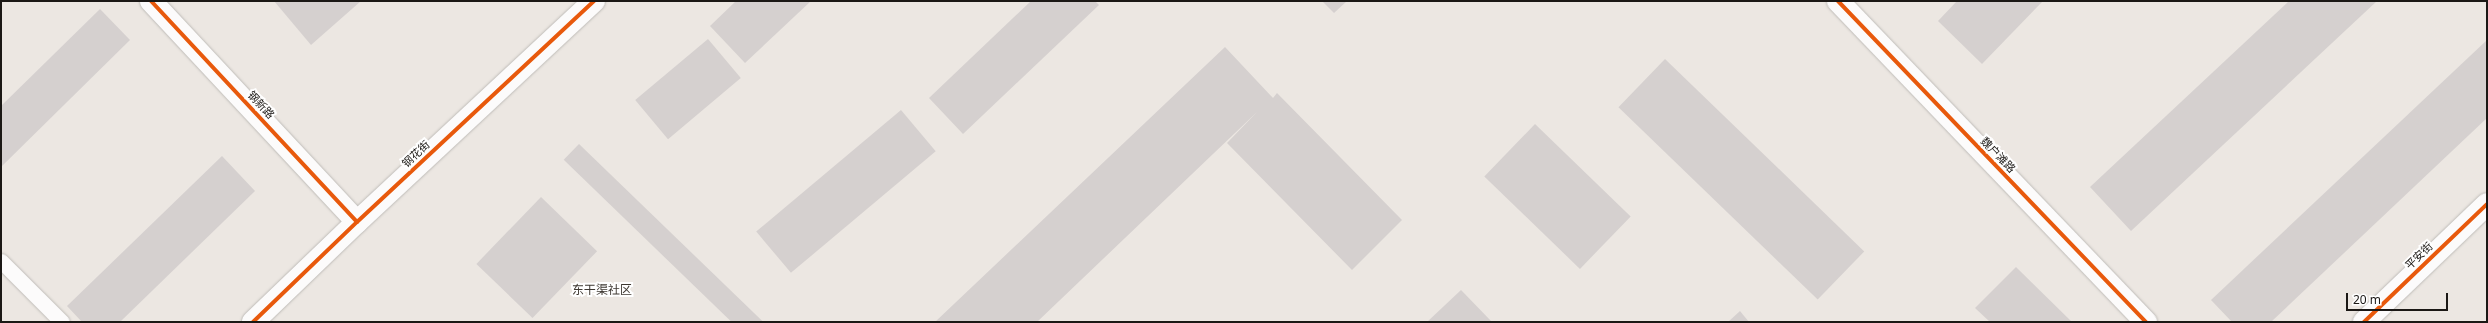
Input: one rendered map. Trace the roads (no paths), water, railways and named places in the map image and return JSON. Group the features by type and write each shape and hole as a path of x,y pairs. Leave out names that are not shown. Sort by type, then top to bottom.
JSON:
{"street":[{"name":"钢新路","path":"152,1 357,222"},
{"name":"钢花街","path":"253,322 357,222 594,1"},
{"name":"魏户滩路","path":"1838,1 2146,322"},
{"name":"平安街","path":"2364,322 2487,204"}],"lane":[{"path":"1,261 62,322"}],"district":[{"name":"东干渠社区","path":"602,290"}]}
